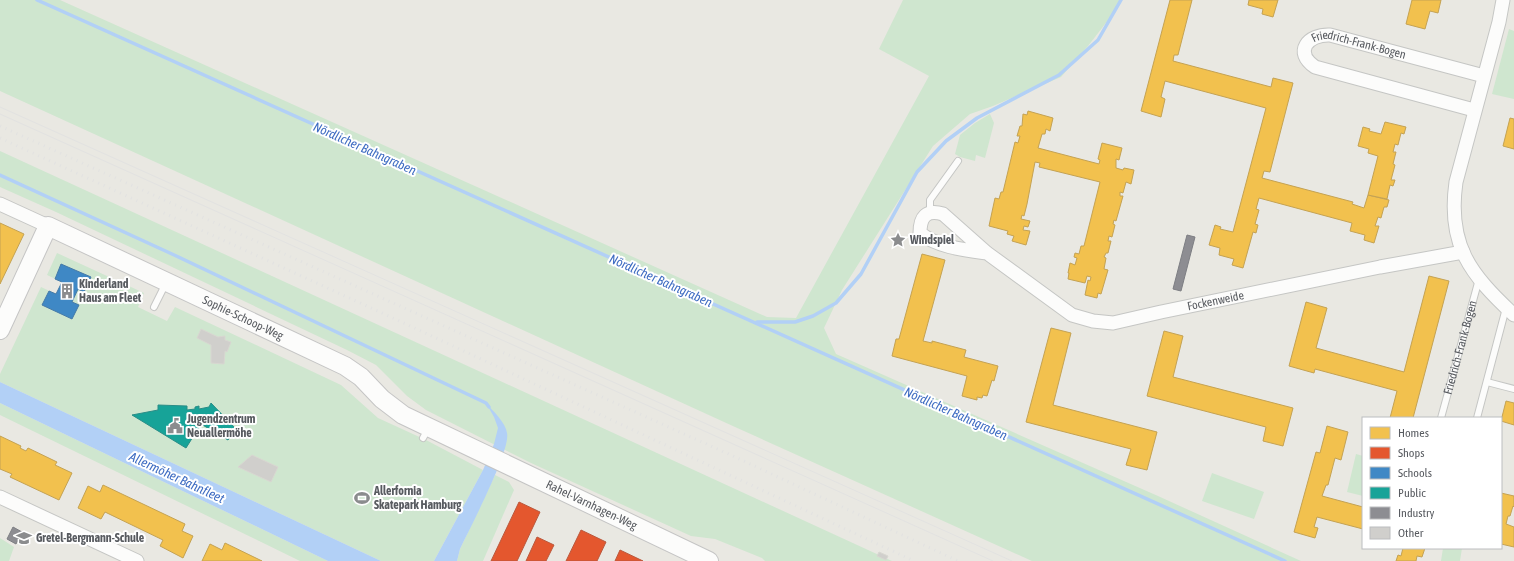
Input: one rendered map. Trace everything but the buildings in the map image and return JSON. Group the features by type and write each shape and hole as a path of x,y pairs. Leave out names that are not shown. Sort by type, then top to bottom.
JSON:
{"street":[{"name":"Friedrich-Frank-Bogen","path":"1503,0 1499,22 1474,110 1456,182 1454,199 1457,235 1471,269 1510,312"},
{"name":"Friedrich-Frank-Bogen","path":"1499,22 1508,0"},
{"name":"Friedrich-Frank-Bogen","path":"1474,110 1321,69 1309,63 1306,59 1304,54 1306,46 1310,39 1316,36 1330,35 1484,76"},
{"name":"Sophie-Schoop-Weg","path":"0,204 345,366 361,377 382,399 425,433 473,450"},
{"name":"Fockenweide","path":"987,253 928,240 920,233 920,223 925,215 930,212 942,214 987,253 1072,315 1093,321 1113,324 1161,312 1261,291 1463,252"},
{"path":"0,330 48,226"},
{"name":"Rahel-Varnhagen-Weg","path":"473,450 709,561"},
{"path":"0,496 137,561"}],"lane":[{"path":"930,212 930,200 958,161"},
{"name":"Friedrich-Frank-Bogen","path":"1441,417 1479,278"},
{"path":"154,307 166,282"},
{"name":"Friedrich-Frank-Bogen","path":"1477,417 1486,382 1510,312"},
{"path":"1486,382 1514,389"}],"green space":[{"path":"0,0 60,0 767,317 796,318 929,76 879,49 903,0 1122,0 1088,46 1061,77 993,106 970,114 933,146 842,290 824,328 836,354 1158,496 1301,561 1032,561 0,91"},
{"path":"1509,29 1514,31 1514,99 1492,94"},
{"path":"990,114 994,123 985,158 976,155 975,161 955,154 960,135 975,123"},
{"path":"0,151 892,561 765,561 762,558 715,539 691,536 531,463 426,410 407,396 376,365 56,212 0,187"},
{"path":"57,253 144,293 138,307 167,321 175,307 341,385 378,418 426,440 483,470 434,561 381,561 0,382 0,374 41,287 56,294 62,282 47,275"},
{"path":"0,403 328,561 300,561 0,415"},
{"path":"1356,454 1362,456 1362,496 1347,492"},
{"path":"1212,473 1264,492 1254,519 1202,501"},
{"path":"495,475 509,482 514,490 483,561 457,561 460,549"},
{"path":"0,538 14,547 9,561 0,561"},
{"path":"1443,549 1462,549 1460,561 1441,561"}],"water":[{"name":"Allermöher Bahnfleet","path":"0,382 381,561 328,561 0,403"},
{"path":"486,403 499,417 506,429 506,442 503,456 460,549 457,561 434,561 483,470 494,444 498,428"}],"waterway":[{"name":"Nördlicher Bahngraben","path":"37,0 1285,561"},
{"path":"757,322 795,322 813,316 836,303 861,274 917,172 946,141 977,118 1059,75 1098,40 1121,0"},
{"path":"0,175 172,254 486,403 489,407"}],"tram line":[{"path":"0,107 1012,561"},
{"path":"0,114 993,561"}],"railway":[{"path":"0,126 733,456 958,561"},
{"path":"0,138 393,318 914,561"}],"place":[{"name":"Windspiel","path":"898,240"},
{"name":"Kinderland Haus am Fleet","path":"67,291"},
{"name":"Jugendzentrum Neuallermöhe","path":"175,426"},
{"name":"Allerfornia Skatepark Hamburg","path":"362,498"},
{"name":"Gretel-Bergmann-Schule","path":"24,538"}]}
